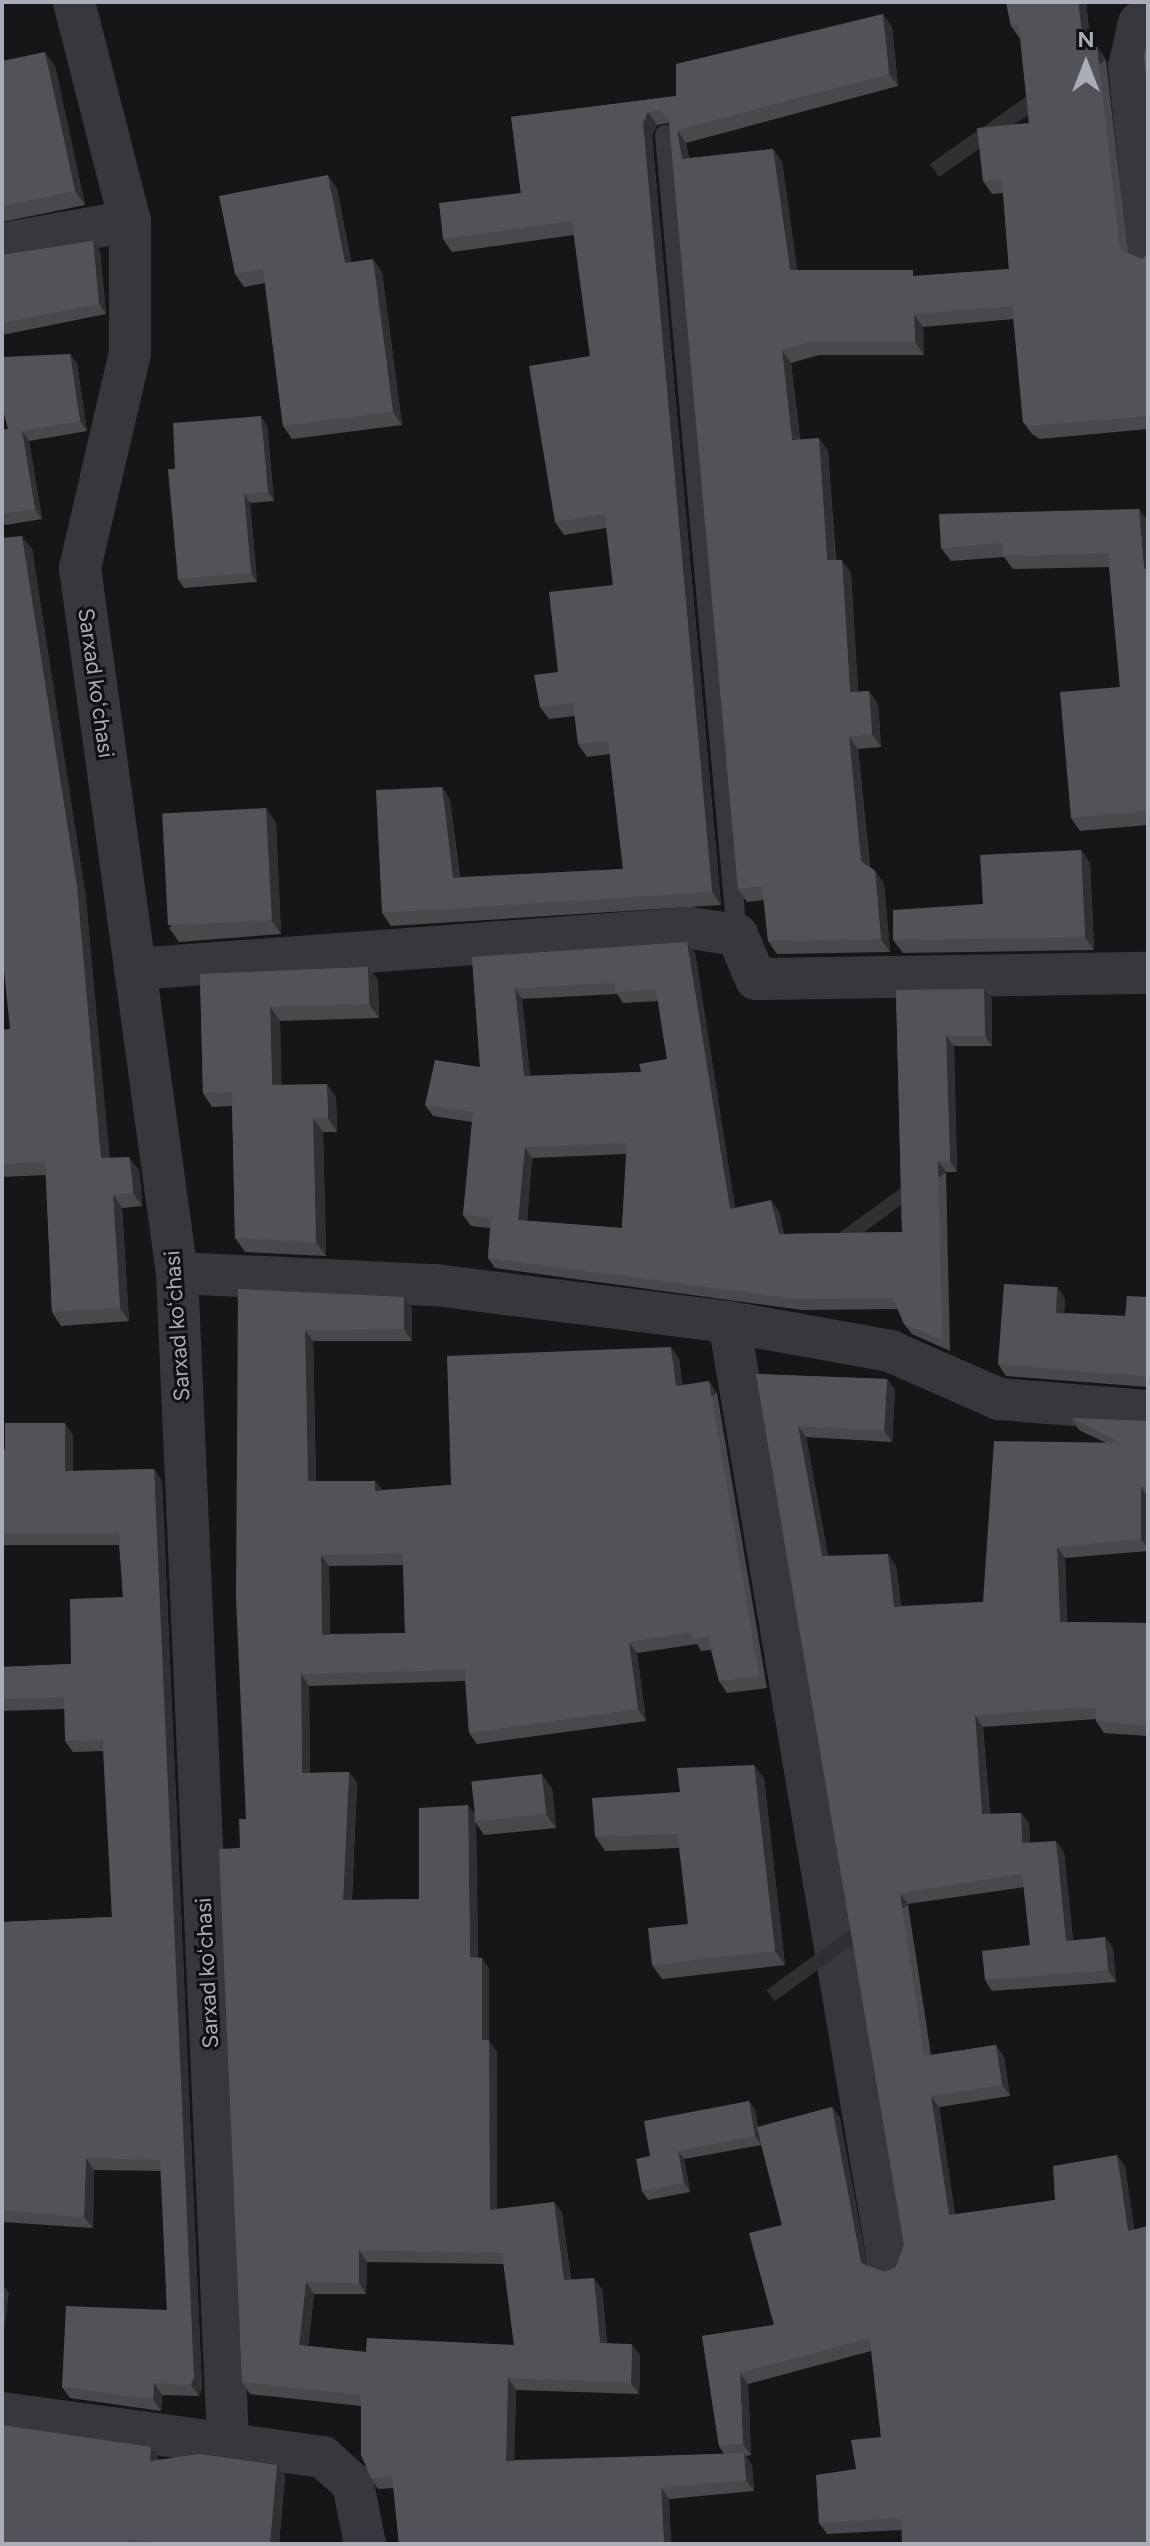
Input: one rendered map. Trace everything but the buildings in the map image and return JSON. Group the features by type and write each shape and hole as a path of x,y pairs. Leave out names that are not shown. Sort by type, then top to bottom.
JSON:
{"street":[{"name":"Sarxad koʻchasi","path":"74,2 130,221 130,353 80,568 177,1273 228,2442"},
{"path":"1148,21 1139,23 1129,67 1148,248"},
{"path":"2,244 130,221"},
{"path":"135,969 690,928 737,935 756,979 1148,973"},
{"path":"177,1273 435,1285 729,1322 890,1351 999,1399 1148,1411"},
{"path":"729,1322 888,2260"},
{"path":"2,2413 323,2457 343,2468 359,2501 365,2544"}],"lane":[{"path":"665,135 737,935"}]}
